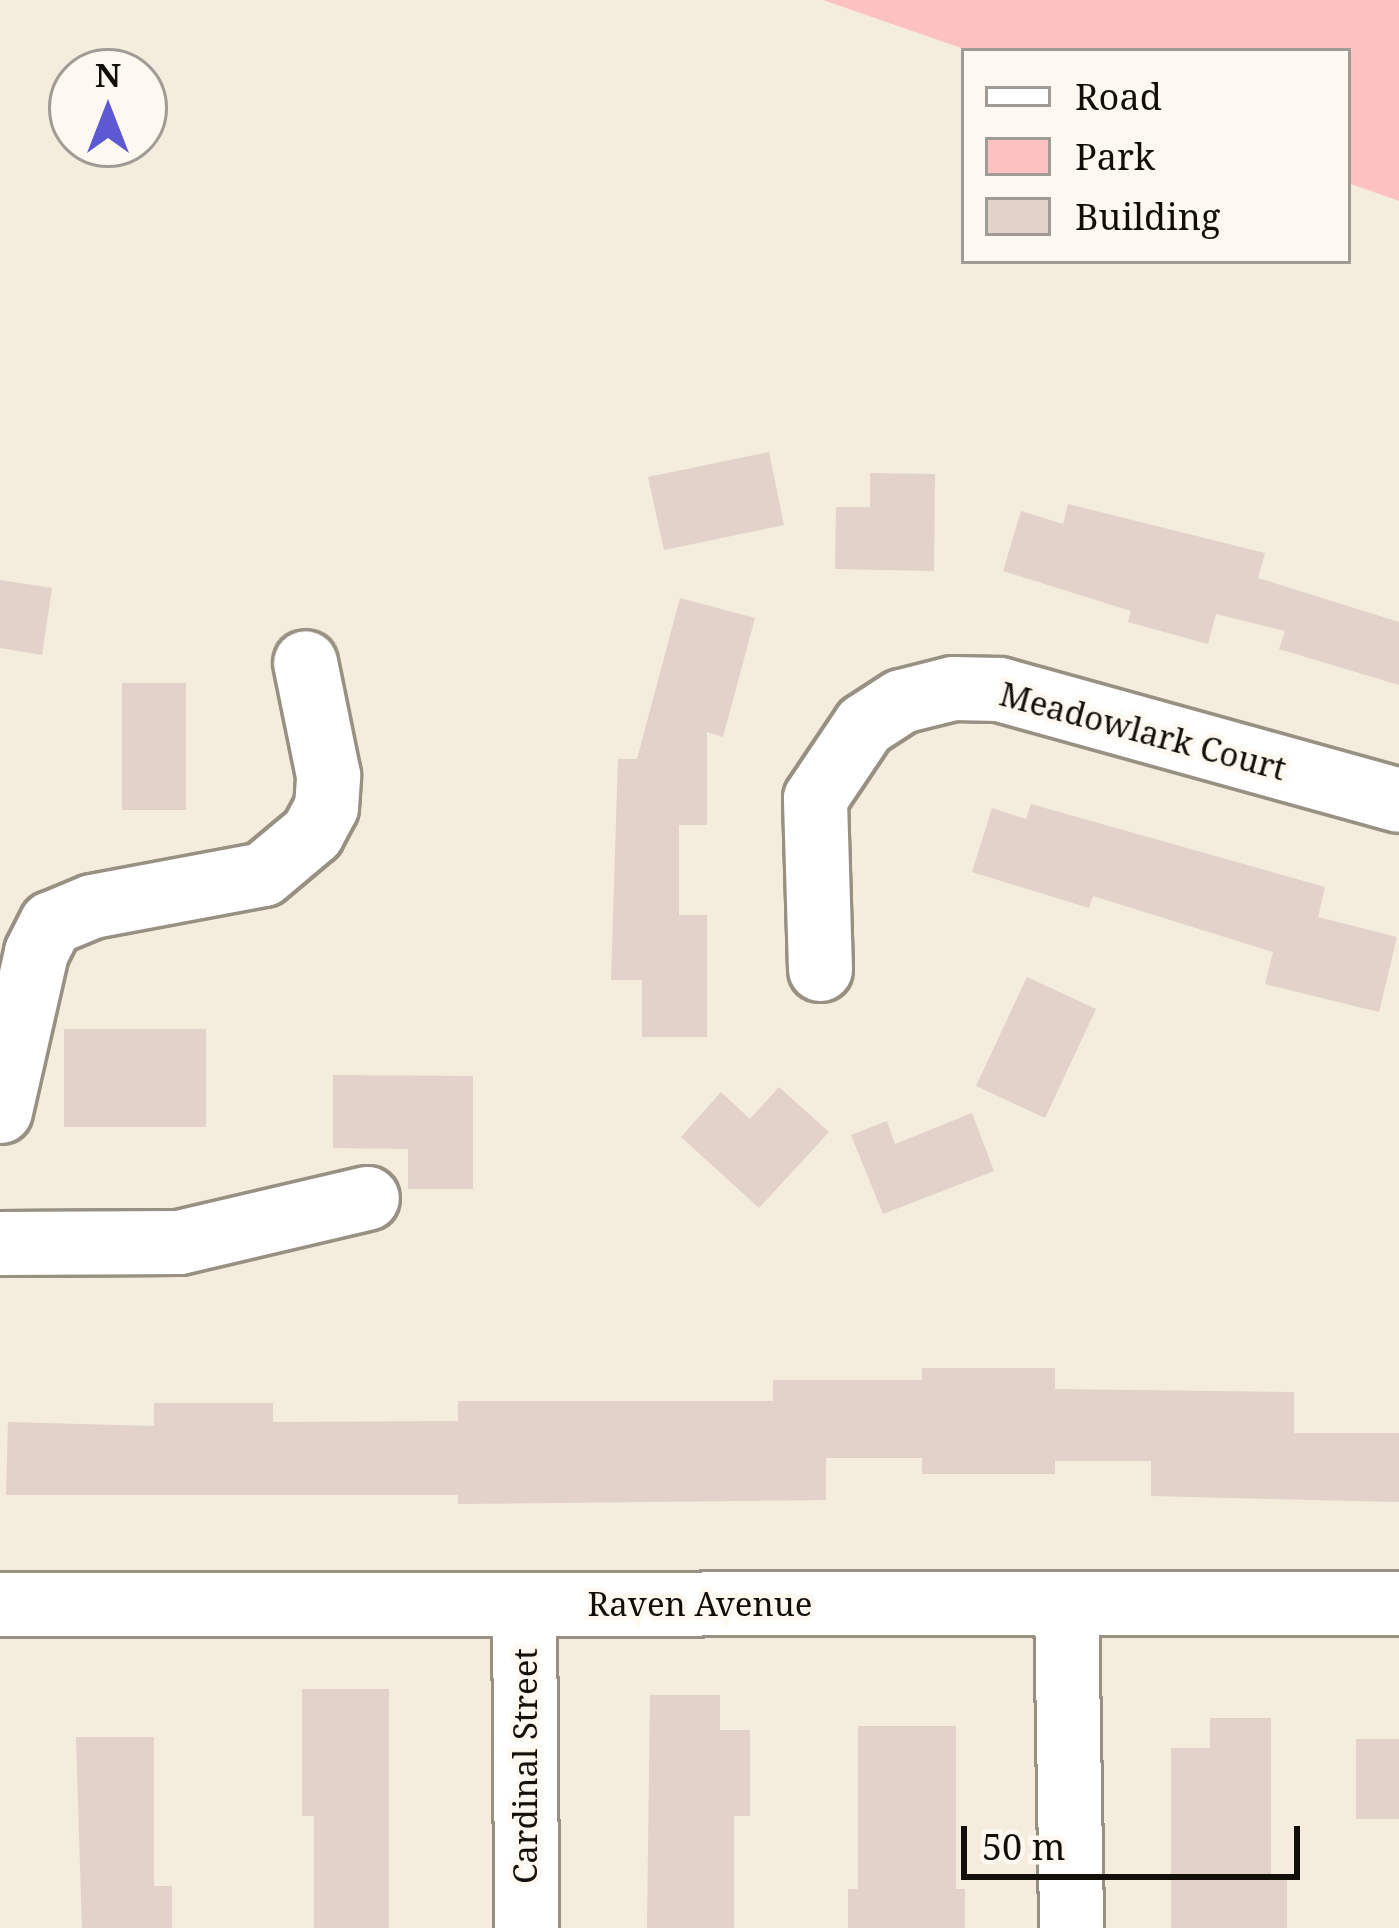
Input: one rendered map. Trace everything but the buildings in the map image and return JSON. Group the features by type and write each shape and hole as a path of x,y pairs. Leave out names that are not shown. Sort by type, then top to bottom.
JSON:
{"street":[{"path":"0,1111 36,952 51,923 92,906 263,874 312,833 326,807 328,775 305,662"},
{"name":"Meadowlark Court","path":"820,969 815,798 864,725 901,701 953,688 999,689 1399,800"},
{"path":"0,1243 179,1242 367,1198"},
{"path":"1066,1603 1071,1928"},
{"name":"Raven Avenue","path":"0,1604 1399,1604"},
{"name":"Cardinal Street","path":"524,1604 526,1928"}],"green space":[{"path":"823,0 1399,0 1399,201 1351,184 1351,48 961,48"}]}
